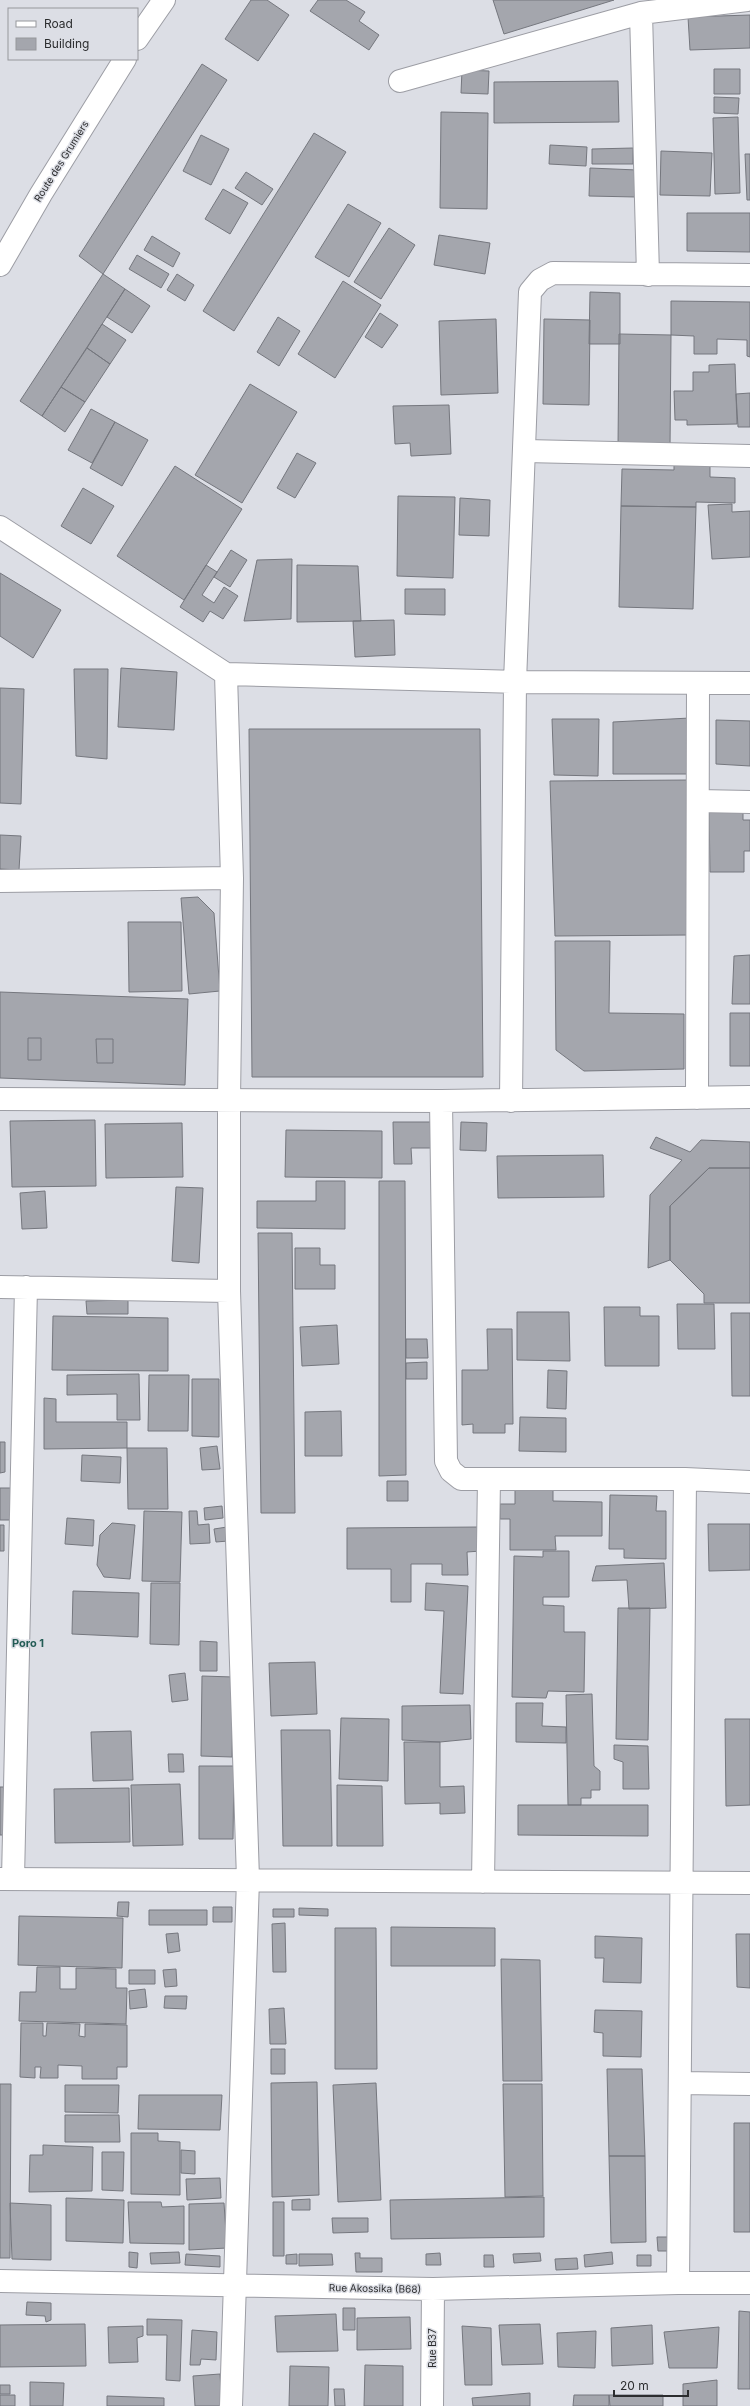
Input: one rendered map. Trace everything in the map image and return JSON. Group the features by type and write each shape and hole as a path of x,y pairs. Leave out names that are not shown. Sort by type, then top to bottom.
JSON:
{"street":[{"path":"138,39 164,0"},
{"path":"400,81 641,14 747,0"},
{"path":"641,14 648,275"},
{"name":"Route des Grumiers","path":"0,265 40,194 124,60"},
{"path":"512,1101 515,682 530,292 540,280 553,273 750,275"},
{"path":"525,451 750,456"},
{"path":"0,527 226,674 515,682 750,683"},
{"path":"226,674 232,878 228,1100 229,1291 248,1880 231,2406"},
{"path":"696,1098 698,683"},
{"path":"698,801 750,802"},
{"path":"0,881 232,878"},
{"path":"0,1099 442,1102 750,1097"},
{"path":"442,1102 446,1461 451,1471 461,1479 685,1479 750,1482"},
{"path":"0,1287 229,1291"},
{"path":"26,1287 8,1671 6,1879 681,1884 750,1883"},
{"path":"483,1882 489,1479"},
{"path":"678,2282 681,2083 681,1884 685,1479"},
{"path":"681,2083 750,2084"},
{"name":"Rue Akossika (B68)","path":"0,2281 433,2289 678,2282 750,2283"},
{"name":"Rue B37","path":"432,2406 433,2289"}],"building":[{"path":"251,0 267,0 289,15 258,61 225,39"},
{"path":"318,0 346,0 365,12 359,21 379,35 369,50 310,11"},
{"path":"493,0 614,0 504,34"},
{"path":"750,15 750,48 690,50 688,17"},
{"path":"202,64 227,80 103,274 79,256"},
{"path":"714,69 740,69 740,94 714,94"},
{"path":"462,70 489,71 488,94 461,93"},
{"path":"618,81 619,122 494,123 494,82"},
{"path":"714,97 739,98 738,114 714,113"},
{"path":"441,112 488,113 487,209 440,208"},
{"path":"738,117 740,193 715,194 713,118"},
{"path":"314,133 346,152 234,331 203,311"},
{"path":"201,135 229,149 211,185 183,171"},
{"path":"550,145 587,147 586,166 549,164"},
{"path":"633,148 633,164 592,164 592,149"},
{"path":"661,151 712,153 710,196 660,195"},
{"path":"745,154 750,154 750,200 747,200"},
{"path":"590,168 637,170 636,197 589,196"},
{"path":"246,172 273,189 262,205 235,188"},
{"path":"223,189 248,203 230,234 205,219"},
{"path":"348,204 381,223 349,277 315,257"},
{"path":"687,213 750,213 750,252 687,251"},
{"path":"389,228 415,245 381,299 354,282"},
{"path":"439,235 490,243 485,274 434,265"},
{"path":"152,236 180,253 173,267 144,250"},
{"path":"137,255 169,274 161,288 129,269"},
{"path":"103,274 125,289 42,416 20,401"},
{"path":"177,274 194,285 185,301 167,290"},
{"path":"343,281 381,305 335,378 298,354"},
{"path":"125,289 150,306 132,333 107,317"},
{"path":"590,292 620,293 620,344 589,344"},
{"path":"671,301 750,302 750,357 747,356 747,340 717,339 717,354 694,354 694,336 671,335"},
{"path":"380,313 398,325 382,348 365,337"},
{"path":"278,317 300,331 279,366 257,352"},
{"path":"496,319 498,393 441,395 439,321"},
{"path":"544,319 590,320 589,405 543,404"},
{"path":"102,324 126,340 110,364 87,348"},
{"path":"619,334 671,335 670,448 618,447"},
{"path":"87,348 110,364 85,402 61,387"},
{"path":"735,364 737,424 687,425 687,420 675,420 674,391 693,391 693,372 709,372 709,365"},
{"path":"250,384 297,412 242,503 195,475"},
{"path":"61,387 85,402 65,432 42,416"},
{"path":"750,393 750,427 738,427 736,394"},
{"path":"449,405 451,454 411,456 410,443 395,444 393,406"},
{"path":"91,409 115,422 92,463 68,450"},
{"path":"115,422 148,440 122,486 90,468"},
{"path":"297,453 316,463 295,498 277,488"},
{"path":"674,457 710,464 710,477 735,478 735,503 696,502 696,507 621,506 622,469 674,470"},
{"path":"175,466 242,509 184,600 117,556"},
{"path":"83,488 114,506 91,544 61,526"},
{"path":"398,496 455,497 453,578 397,576"},
{"path":"460,498 490,500 489,536 459,535"},
{"path":"732,504 732,512 750,511 750,557 712,559 708,505"},
{"path":"621,506 696,507 693,609 619,607"},
{"path":"231,550 247,560 230,587 214,577"},
{"path":"292,559 291,619 244,621 257,560"},
{"path":"206,565 217,572 202,595 214,603 224,587 238,596 223,619 210,611 203,622 180,607"},
{"path":"297,565 358,566 361,621 297,622"},
{"path":"0,573 61,610 33,658 0,636"},
{"path":"405,589 445,589 445,615 405,614"},
{"path":"394,620 395,655 355,657 353,621"},
{"path":"121,668 177,672 174,730 118,727"},
{"path":"74,669 108,669 107,759 76,756"},
{"path":"0,688 24,689 21,804 0,803"},
{"path":"690,718 689,774 613,774 613,722"},
{"path":"552,719 599,719 598,776 554,775"},
{"path":"716,720 750,721 750,766 716,764"},
{"path":"249,729 480,729 483,1077 252,1077"},
{"path":"689,780 689,935 555,936 550,781"},
{"path":"709,808 743,808 743,820 750,820 750,851 744,851 744,872 710,872"},
{"path":"0,835 21,836 19,870 0,869"},
{"path":"198,897 214,913 220,991 189,994 181,898"},
{"path":"128,922 181,922 182,991 129,992"},
{"path":"555,941 610,941 609,1013 684,1014 684,1069 584,1071 556,1050"},
{"path":"750,955 750,1004 732,1004 734,956"},
{"path":"0,992 188,999 185,1085 0,1078"},
{"path":"730,1013 750,1013 750,1066 730,1066"},
{"path":"28,1038 41,1038 41,1060 28,1060"},
{"path":"96,1039 113,1039 113,1063 97,1063"},
{"path":"95,1120 96,1186 12,1187 10,1121"},
{"path":"393,1122 431,1122 432,1148 411,1148 412,1164 394,1164"},
{"path":"461,1122 487,1123 486,1151 460,1150"},
{"path":"182,1123 183,1177 106,1178 105,1124"},
{"path":"286,1130 382,1131 382,1178 285,1177"},
{"path":"656,1137 690,1152 701,1140 750,1142 750,1168 709,1168 670,1206 670,1260 648,1268 650,1195 682,1160 650,1148"},
{"path":"603,1155 604,1197 498,1198 497,1156"},
{"path":"709,1168 750,1168 750,1303 704,1303 704,1294 670,1260 670,1206"},
{"path":"316,1181 345,1181 345,1229 257,1228 257,1201 316,1201"},
{"path":"379,1181 405,1181 406,1475 379,1476"},
{"path":"176,1187 203,1188 199,1263 172,1261"},
{"path":"45,1191 47,1228 22,1229 20,1193"},
{"path":"258,1233 292,1233 295,1513 261,1513"},
{"path":"295,1248 320,1248 320,1265 335,1265 335,1289 295,1289"},
{"path":"128,1300 128,1314 87,1314 86,1301"},
{"path":"677,1304 714,1304 715,1349 678,1349"},
{"path":"604,1307 640,1307 640,1316 659,1316 659,1366 605,1366"},
{"path":"517,1312 569,1312 570,1361 517,1360"},
{"path":"731,1313 750,1313 750,1396 732,1396"},
{"path":"53,1316 168,1318 168,1371 52,1370"},
{"path":"337,1325 339,1364 302,1366 300,1327"},
{"path":"487,1329 512,1329 513,1424 505,1424 505,1433 473,1433 473,1424 462,1425 462,1370 488,1370"},
{"path":"406,1339 427,1339 428,1358 406,1358"},
{"path":"427,1362 427,1379 406,1379 406,1363"},
{"path":"548,1370 567,1371 566,1409 547,1408"},
{"path":"139,1374 140,1420 117,1420 117,1394 67,1395 67,1375"},
{"path":"149,1375 189,1375 188,1431 148,1431"},
{"path":"192,1379 219,1379 219,1437 192,1436"},
{"path":"44,1398 56,1399 56,1422 127,1422 127,1448 44,1449"},
{"path":"341,1411 342,1456 305,1456 305,1412"},
{"path":"520,1417 566,1418 566,1452 519,1451"},
{"path":"0,1442 5,1442 5,1472 0,1473"},
{"path":"217,1446 220,1469 202,1470 200,1448"},
{"path":"127,1448 167,1448 168,1509 128,1509"},
{"path":"82,1455 121,1457 120,1483 81,1481"},
{"path":"387,1481 408,1481 408,1501 387,1501"},
{"path":"0,1488 14,1488 14,1520 0,1520"},
{"path":"515,1488 553,1488 553,1501 602,1502 602,1536 555,1536 556,1550 510,1550 510,1519 500,1519 500,1504 515,1504"},
{"path":"610,1495 657,1496 656,1511 666,1511 666,1559 624,1558 624,1549 609,1549"},
{"path":"222,1506 223,1518 205,1520 204,1508"},
{"path":"144,1511 182,1512 180,1582 142,1581"},
{"path":"189,1511 197,1511 198,1525 209,1524 210,1543 190,1544"},
{"path":"67,1518 94,1520 93,1546 65,1544"},
{"path":"112,1523 135,1525 130,1579 104,1577 97,1565 100,1535"},
{"path":"708,1524 750,1524 750,1570 709,1571"},
{"path":"0,1525 4,1525 4,1551 0,1551"},
{"path":"227,1527 228,1541 216,1542 214,1529"},
{"path":"480,1527 481,1551 467,1552 468,1575 442,1575 442,1564 411,1564 411,1602 391,1602 391,1569 347,1569 347,1528"},
{"path":"543,1551 569,1551 569,1597 543,1597 543,1605 564,1606 564,1632 585,1632 584,1692 548,1691 546,1698 512,1697 514,1556 543,1557"},
{"path":"664,1563 666,1608 629,1609 627,1580 592,1581 596,1566"},
{"path":"151,1583 180,1583 179,1645 150,1644"},
{"path":"426,1583 468,1586 463,1694 440,1693 444,1611 425,1610"},
{"path":"73,1591 139,1593 138,1637 72,1634"},
{"path":"618,1608 650,1608 648,1740 616,1739"},
{"path":"200,1641 217,1642 217,1671 200,1671"},
{"path":"315,1662 317,1714 271,1716 269,1663"},
{"path":"185,1673 188,1700 172,1702 169,1675"},
{"path":"202,1676 233,1677 232,1757 201,1756"},
{"path":"592,1694 594,1766 600,1771 600,1790 591,1790 591,1798 581,1798 581,1805 568,1805 566,1695"},
{"path":"516,1703 543,1703 542,1726 566,1727 566,1743 516,1742"},
{"path":"470,1705 471,1739 440,1742 402,1740 402,1706"},
{"path":"341,1718 389,1719 388,1781 339,1779"},
{"path":"725,1719 750,1719 750,1805 726,1806"},
{"path":"281,1730 330,1730 332,1846 283,1846"},
{"path":"131,1731 133,1780 93,1781 91,1732"},
{"path":"404,1742 440,1742 440,1787 464,1786 465,1813 440,1814 440,1803 405,1804"},
{"path":"614,1745 648,1746 649,1789 623,1789 623,1762 614,1759"},
{"path":"168,1754 183,1754 184,1772 169,1772"},
{"path":"199,1766 234,1766 233,1839 199,1839"},
{"path":"180,1784 183,1845 133,1846 131,1785"},
{"path":"337,1785 382,1786 383,1846 337,1846"},
{"path":"0,1787 11,1787 11,1835 0,1835"},
{"path":"129,1788 130,1842 55,1843 54,1789"},
{"path":"518,1805 648,1805 648,1836 518,1835"},
{"path":"118,1902 129,1902 128,1917 117,1916"},
{"path":"213,1907 232,1907 232,1922 213,1922"},
{"path":"299,1908 328,1909 328,1916 299,1915"},
{"path":"273,1909 294,1909 294,1917 273,1917"},
{"path":"149,1910 207,1910 207,1925 149,1925"},
{"path":"19,1916 123,1918 122,1968 18,1965"},
{"path":"285,1923 286,1972 273,1972 272,1924"},
{"path":"391,1927 495,1928 495,1966 391,1966"},
{"path":"335,1928 376,1928 377,2069 335,2069"},
{"path":"178,1933 180,1951 168,1953 166,1934"},
{"path":"736,1934 750,1934 750,1988 737,1987"},
{"path":"595,1936 642,1938 641,1983 603,1982 604,1958 595,1958"},
{"path":"501,1959 540,1960 542,2081 503,2081"},
{"path":"37,1967 60,1967 60,1989 76,1989 76,1968 116,1969 116,1988 127,1988 126,2024 19,2021 20,1992 36,1992"},
{"path":"176,1969 177,1986 165,1987 163,1970"},
{"path":"129,1970 155,1970 155,1984 129,1984"},
{"path":"145,1989 147,2007 130,2009 129,1991"},
{"path":"165,1996 187,1996 186,2009 164,2008"},
{"path":"284,2008 286,2044 270,2044 269,2009"},
{"path":"595,2010 642,2011 641,2057 603,2056 603,2033 594,2032"},
{"path":"21,2023 43,2023 43,2036 46,2036 47,2023 80,2024 79,2036 85,2037 85,2024 127,2025 127,2067 117,2067 117,2079 82,2079 82,2066 58,2065 58,2078 40,2078 41,2067 35,2067 35,2078 20,2077"},
{"path":"271,2049 285,2049 285,2074 271,2074"},
{"path":"607,2069 642,2069 645,2156 609,2156"},
{"path":"317,2082 319,2195 272,2197 271,2083"},
{"path":"376,2083 381,2200 338,2202 333,2085"},
{"path":"0,2084 11,2084 10,2258 0,2258"},
{"path":"503,2084 542,2084 543,2196 505,2197"},
{"path":"65,2085 119,2085 118,2113 65,2112"},
{"path":"139,2095 222,2095 220,2130 138,2129"},
{"path":"65,2115 119,2115 120,2142 65,2142"},
{"path":"734,2123 750,2123 750,2232 734,2232"},
{"path":"131,2133 158,2133 158,2141 180,2142 180,2195 131,2194"},
{"path":"43,2145 93,2147 92,2191 29,2192 30,2155 43,2155"},
{"path":"181,2150 195,2151 195,2174 181,2173"},
{"path":"102,2152 124,2152 123,2191 102,2190"},
{"path":"609,2156 645,2156 646,2242 611,2243"},
{"path":"220,2178 221,2198 187,2200 186,2179"},
{"path":"544,2197 544,2237 391,2239 390,2200"},
{"path":"66,2198 124,2200 123,2243 66,2241"},
{"path":"310,2199 310,2210 292,2210 292,2200"},
{"path":"128,2202 161,2202 162,2207 184,2206 184,2244 130,2243"},
{"path":"273,2202 284,2202 284,2256 273,2256"},
{"path":"10,2203 51,2205 51,2260 12,2259"},
{"path":"224,2203 227,2248 189,2250 189,2204"},
{"path":"332,2218 368,2218 368,2232 333,2233"},
{"path":"657,2237 673,2237 673,2251 658,2251"},
{"path":"129,2252 138,2253 137,2268 129,2267"},
{"path":"179,2252 180,2263 151,2264 150,2253"},
{"path":"612,2252 613,2264 585,2267 584,2255"},
{"path":"355,2253 360,2253 360,2258 382,2258 382,2272 356,2272"},
{"path":"440,2253 441,2265 426,2265 426,2254"},
{"path":"540,2253 541,2261 514,2263 513,2254"},
{"path":"186,2254 220,2256 220,2267 185,2265"},
{"path":"297,2254 297,2264 286,2264 286,2255"},
{"path":"299,2254 332,2254 333,2265 299,2266"},
{"path":"484,2255 493,2255 494,2267 484,2267"},
{"path":"637,2255 651,2255 651,2266 637,2266"},
{"path":"577,2258 578,2269 556,2270 555,2259"},
{"path":"27,2302 51,2303 51,2320 46,2322 45,2316 26,2315"},
{"path":"343,2308 355,2308 355,2330 343,2330"},
{"path":"739,2311 750,2312 750,2389 738,2389"},
{"path":"336,2314 338,2351 277,2352 275,2316"},
{"path":"410,2317 411,2349 357,2350 357,2318"},
{"path":"147,2319 182,2320 180,2381 166,2380 167,2335 147,2335"},
{"path":"85,2324 86,2366 0,2367 0,2325"},
{"path":"540,2324 543,2364 502,2365 499,2325"},
{"path":"652,2325 653,2364 612,2366 611,2328"},
{"path":"143,2326 143,2336 137,2338 138,2362 109,2363 108,2327"},
{"path":"462,2326 491,2328 492,2385 465,2385"},
{"path":"719,2327 717,2368 669,2368 664,2332"},
{"path":"192,2330 217,2332 216,2360 201,2359 200,2365 190,2365"},
{"path":"596,2331 595,2368 558,2367 557,2333"},
{"path":"365,2365 403,2366 403,2406 364,2406"},
{"path":"290,2366 329,2367 328,2406 289,2406"},
{"path":"220,2374 222,2406 195,2406 193,2376"},
{"path":"717,2380 717,2406 683,2406 683,2384"},
{"path":"30,2382 64,2383 63,2406 30,2406"},
{"path":"0,2385 10,2385 10,2394 0,2394"},
{"path":"334,2389 344,2389 345,2406 335,2406"},
{"path":"530,2393 530,2406 473,2406 472,2398"},
{"path":"0,2395 15,2395 15,2406 0,2406"},
{"path":"574,2395 609,2395 609,2406 573,2406"},
{"path":"609,2395 663,2395 663,2406 610,2406"},
{"path":"107,2396 164,2398 164,2406 107,2406"}],"district":[{"name":"Poro 1","path":"28,1643"}]}
